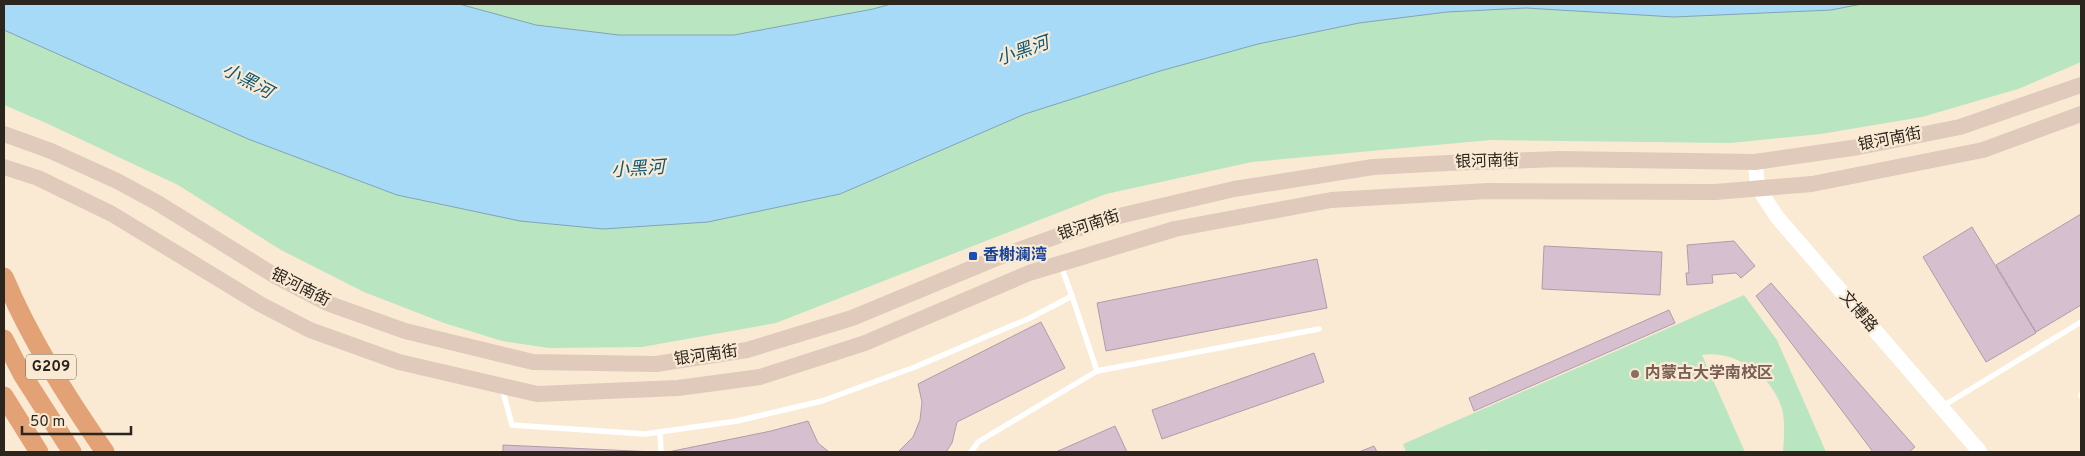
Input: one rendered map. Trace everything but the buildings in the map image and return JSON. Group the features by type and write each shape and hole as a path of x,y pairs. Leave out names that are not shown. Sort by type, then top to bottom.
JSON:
{"highway":[{"name":"G209","path":"4,277 16,306 50,366 105,452"},
{"name":"G209","path":"4,339 22,374 72,452"},
{"path":"4,396 39,452"}],"main road":[{"name":"银河南街","path":"4,134 51,151 117,181 156,202 277,278 327,303 405,331 533,362 656,364 747,350 852,318 994,259 1102,220 1234,189 1373,167 1448,163 1560,159 1755,162 1859,147 1960,127 2081,85"},
{"name":"银河南街","path":"4,167 38,178 112,214 260,304 310,330 399,362 537,394 678,388 760,377 865,343 1029,273 1175,229 1331,200 1488,191 1716,192 1812,184 1983,150 2081,114"}],"street":[{"name":"文博路","path":"1755,162 1758,188 1777,217 1980,452"}],"lane":[{"path":"1060,264 1098,371"},
{"path":"502,386 512,425 645,434 737,421 822,401 1030,318 1072,296"},
{"path":"1941,407 2081,322"},
{"path":"971,452 978,442 1098,371 1319,330"},
{"path":"660,432 661,452"}],"green space":[{"path":"4,4 2081,4 2081,62 2018,89 1922,117 1821,134 1731,143 1491,140 1252,162 1106,194 776,323 642,347 549,348 502,341 444,323 364,292 281,250 178,185 4,105"},
{"path":"1744,295 1777,340 1826,452 1783,452 1783,413 1772,389 1764,378 1753,369 1741,362 1715,354 1702,355 1745,452 1484,452 1483,450 1481,452 1406,452 1403,444"}],"water":[{"name":"小黑河","path":"4,4 459,4 536,25 619,35 734,35 891,4 1862,4 1831,10 1674,17 1526,8 1447,12 1359,23 1258,44 1160,71 1025,114 840,194 708,222 603,229 520,221 397,195 248,139 4,30"}],"place":[{"name":"香榭澜湾","path":"973,256"},
{"name":"内蒙古大学南校区","path":"1635,374"}]}
